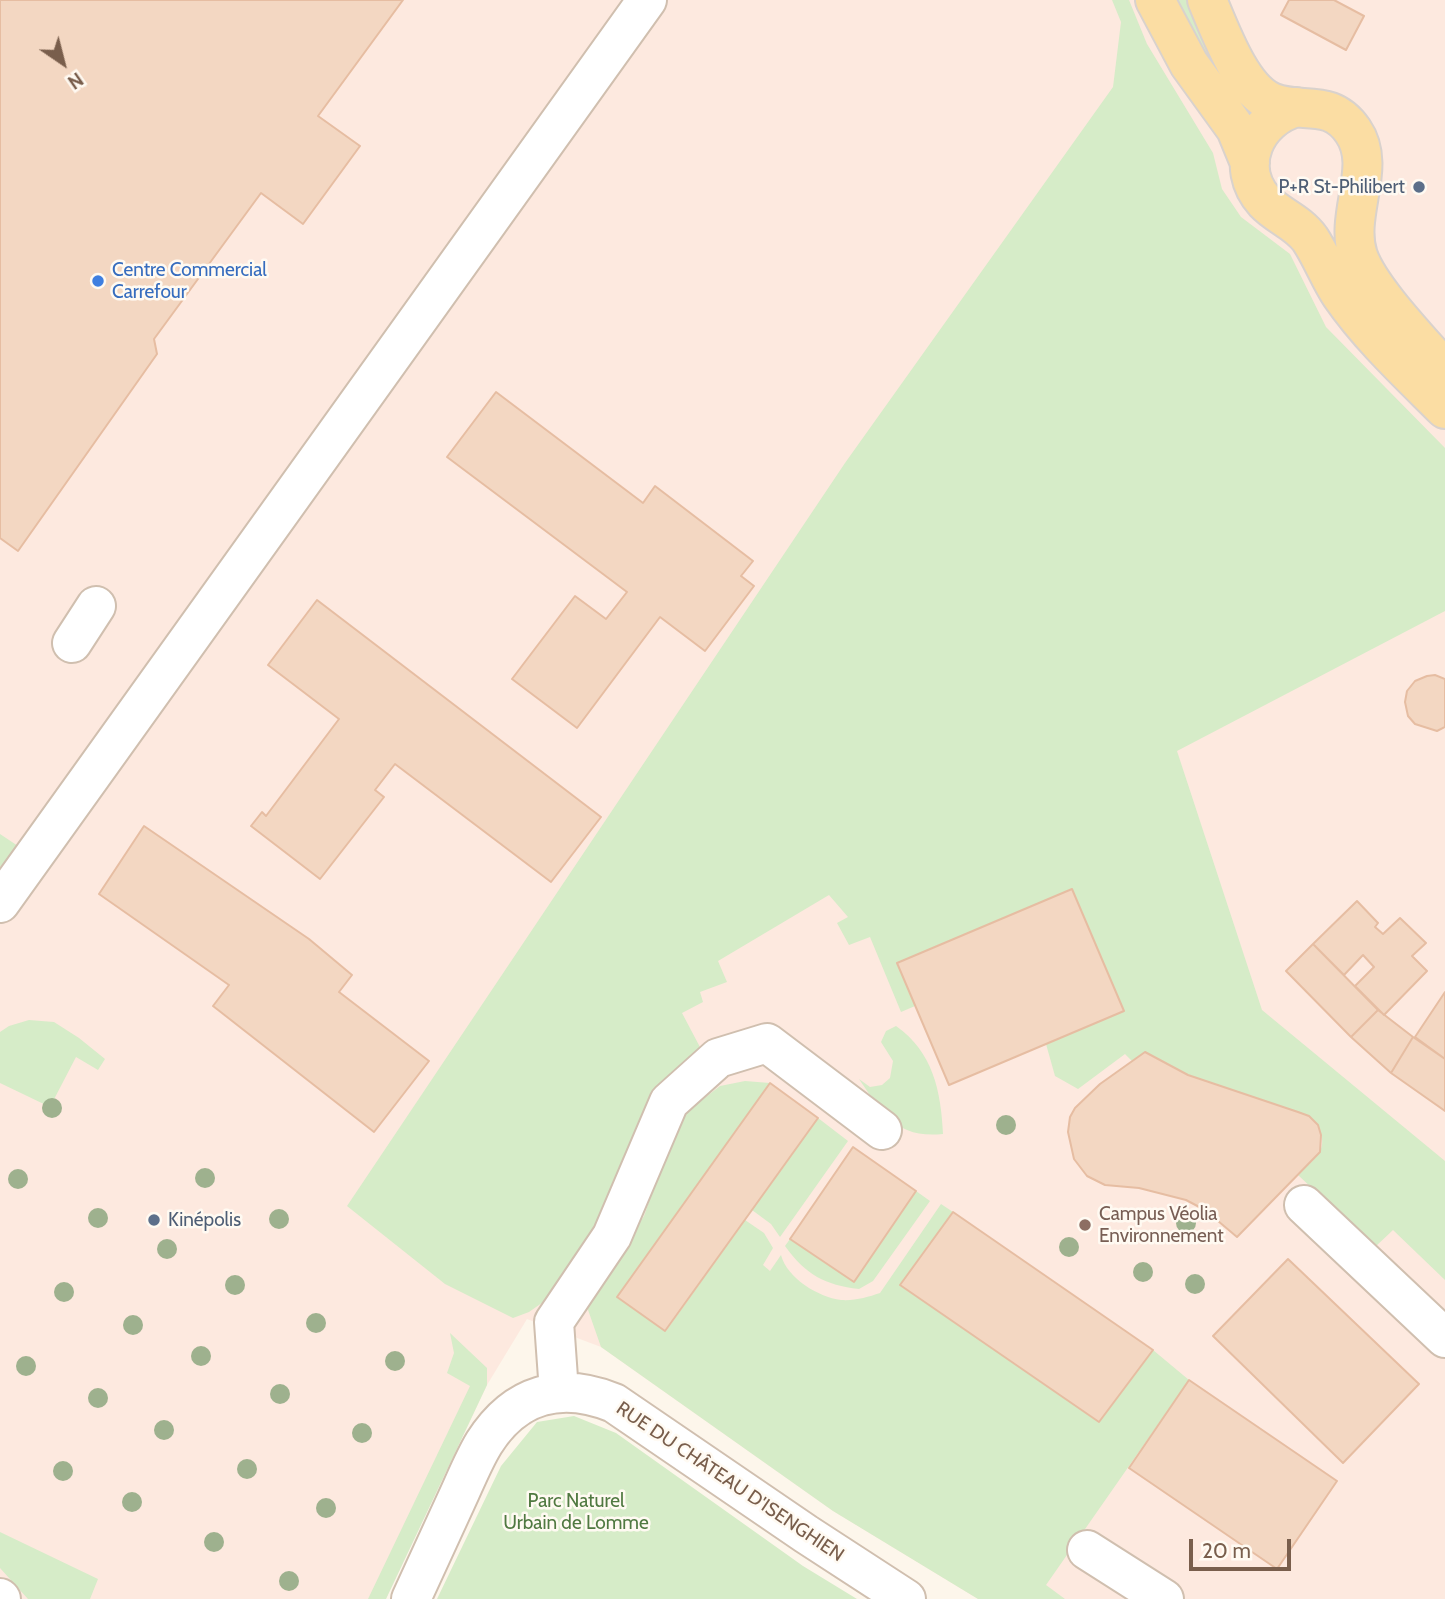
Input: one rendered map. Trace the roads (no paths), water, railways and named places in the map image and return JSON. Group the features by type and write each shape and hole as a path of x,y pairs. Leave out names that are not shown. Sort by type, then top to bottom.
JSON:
{"main road":[{"path":"1155,0 1189,64 1236,129 1250,163"},
{"path":"1207,0 1250,84 1270,101 1330,111 1349,126 1361,148 1363,163 1353,223 1358,255 1363,267 1398,315 1445,370"},
{"path":"1297,107 1275,115 1264,126 1252,147 1250,163 1258,192 1268,205 1311,240 1341,294 1360,320 1445,410"},
{"path":"1281,214 1305,220 1329,215 1348,201 1360,180"}],"street":[{"path":"0,903 647,0"},
{"path":"72,643 96,606"},
{"path":"559,1392 554,1322 612,1237 668,1102 718,1058 767,1043 882,1130"},
{"path":"1304,1205 1445,1338"},
{"name":"RUE DU CHÂTEAU D'ISENGHIEN","path":"411,1599 483,1444 509,1412 524,1401 559,1392 598,1396 635,1416 906,1599"},
{"path":"1087,1550 1164,1599"}],"place":[{"name":"P+R St-Philibert","path":"1419,187"},
{"name":"Centre Commercial Carrefour","path":"98,281"},
{"name":"Kinépolis","path":"154,1220"},
{"name":"Campus Véolia Environnement","path":"1085,1225"}],"park label":[{"name":"Parc Naturel Urbain de Lomme","path":"576,1512"}]}
